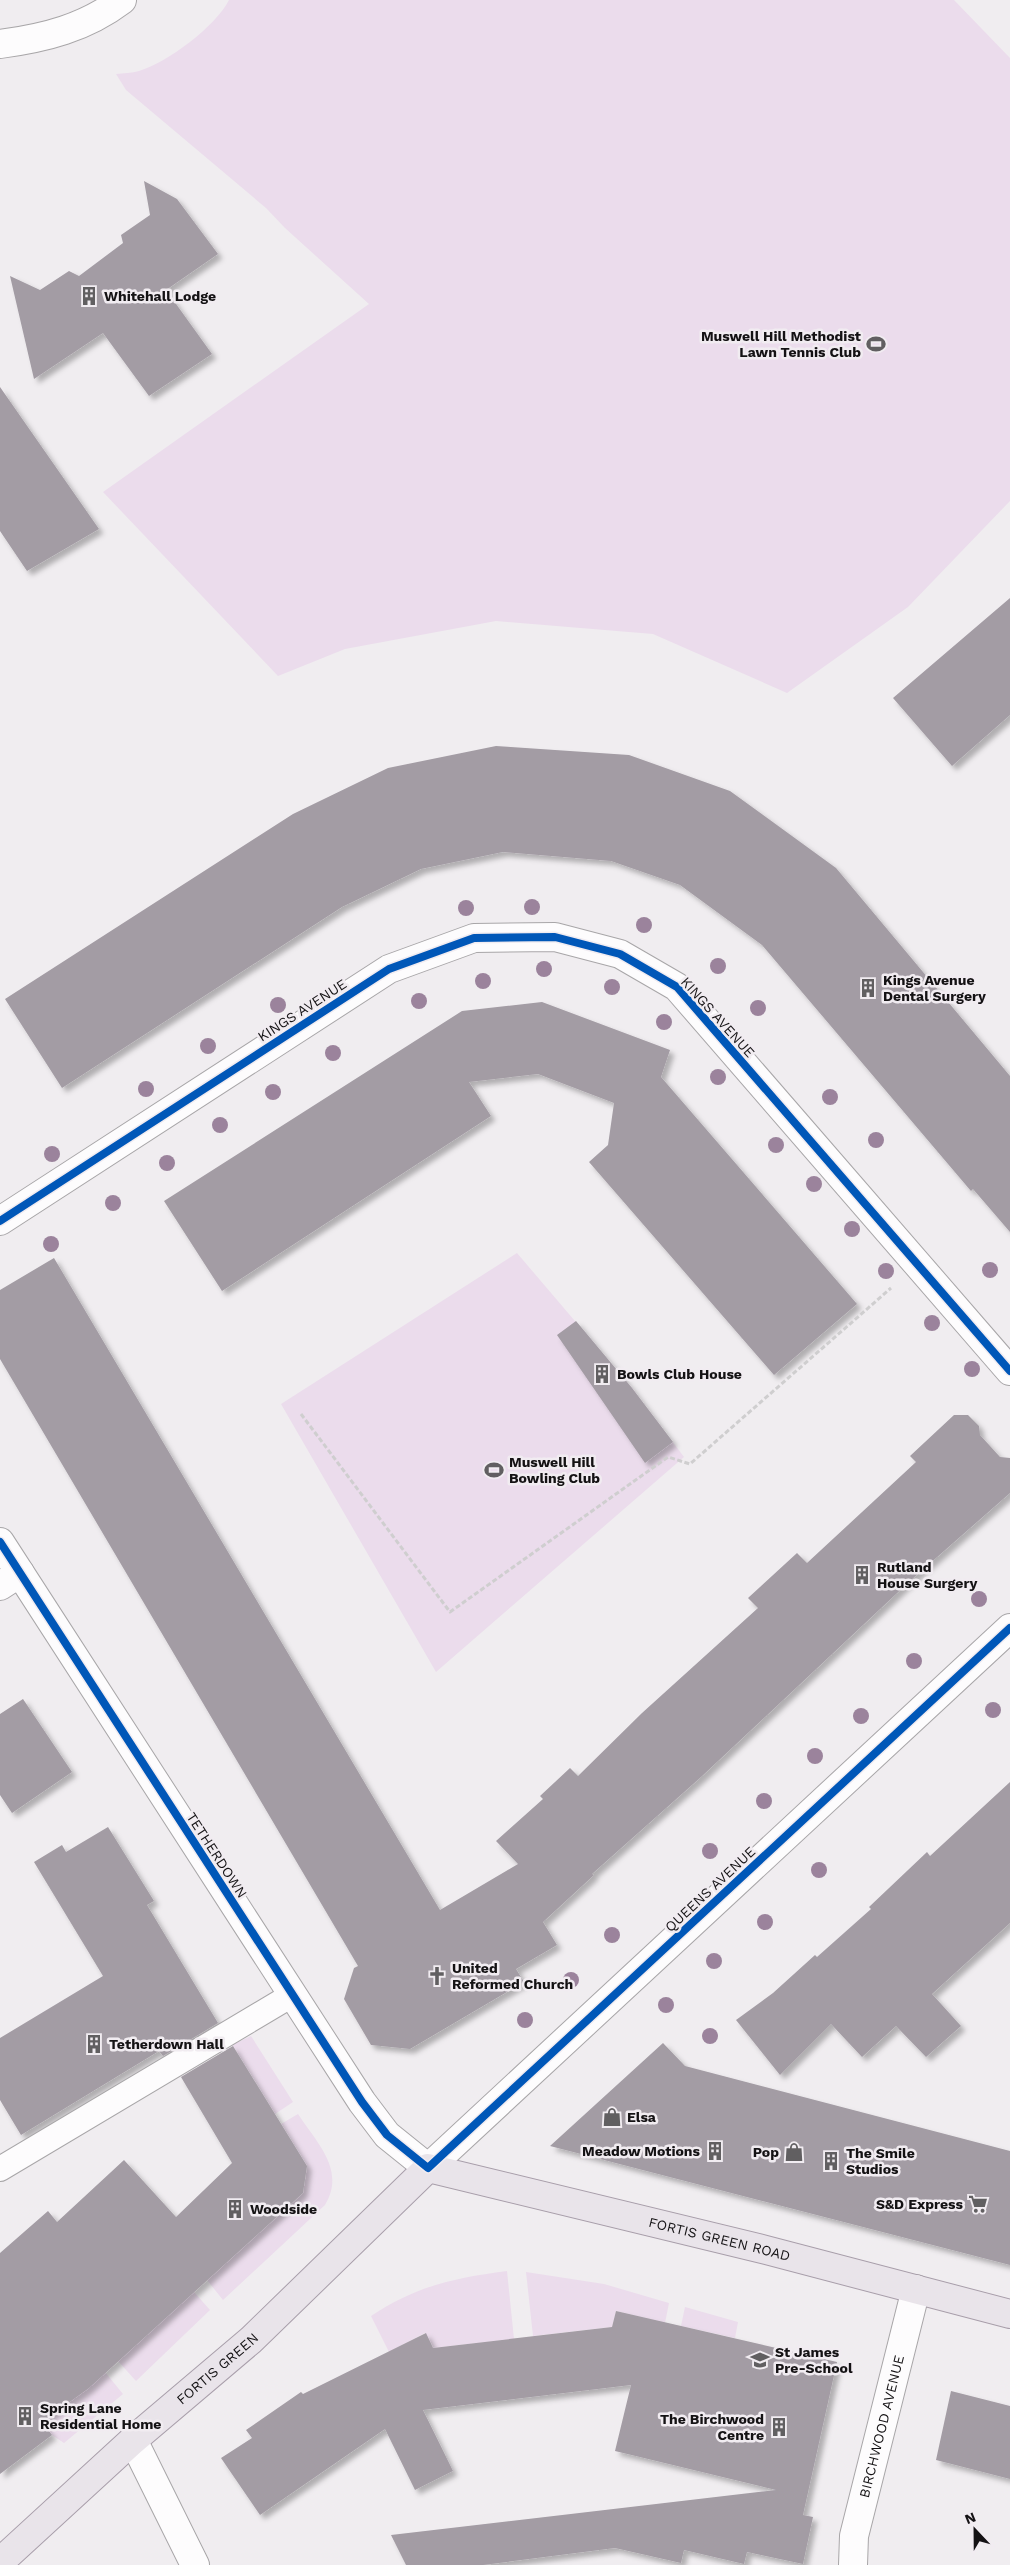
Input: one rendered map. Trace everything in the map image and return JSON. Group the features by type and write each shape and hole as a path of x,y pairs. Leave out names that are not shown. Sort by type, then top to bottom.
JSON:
{"main road":[{"name":"FORTIS GREEN ROAD","path":"428,2168 1010,2314"},
{"name":"FORTIS GREEN","path":"0,2562 133,2440 251,2340 428,2168"}],"street":[{"path":"0,44 42,38 103,14 122,0"},
{"name":"KINGS AVENUE","path":"0,1221 390,969 474,938 555,937 620,954 677,987 1010,1371"},
{"name":"TETHERDOWN","path":"0,1542 10,1580 380,2127 428,2168"},
{"name":"QUEENS AVENUE","path":"428,2168 1010,1628"},
{"name":"BIRCHWOOD AVENUE","path":"853,2565 854,2536 916,2289"},
{"path":"133,2440 195,2565"}],"lane":[{"path":"0,2170 292,1995"}],"path":[{"path":"301,1414 450,1612 668,1457 690,1464 917,1265"}],"shaded area":[{"path":"229,0 954,0 1010,58 1010,501 908,607 787,693 653,634 496,621 345,649 278,676 103,492 369,304 285,228 266,208 126,90 116,74 139,71 177,52 213,21"},
{"name":"Muswell Hill Bowling Club","path":"517,1253 632,1388 684,1457 436,1672 281,1404"},
{"path":"251,2036 293,2102 275,2114 232,2045"},
{"path":"298,2114 320,2146 331,2168 331,2192 325,2205 223,2300 207,2280 303,2193 307,2166 281,2124"},
{"path":"507,2271 514,2339 433,2348 425,2333 389,2352 371,2316 420,2290 453,2280"},
{"path":"526,2272 604,2284 669,2303 665,2323 616,2311 612,2327 533,2336"},
{"path":"194,2292 210,2310 136,2381 118,2361"},
{"path":"685,2307 738,2322 735,2338 681,2326"},
{"path":"105,2372 123,2394 64,2443 52,2435 42,2422"}],"building":[{"name":"Whitehall Lodge","path":"144,181 177,199 218,254 166,290 212,354 149,396 103,333 34,379 10,276 40,290 69,271 79,276 123,243 121,235 150,215"},
{"path":"0,387 99,529 27,571 0,531"},
{"path":"1010,598 1010,715 952,766 893,698"},
{"path":"496,746 629,755 730,791 836,868 1010,1076 1010,1232 973,1189 971,1191 762,945 680,885 611,861 503,852 421,869 342,907 62,1088 5,999 293,814 388,768"},
{"path":"542,1002 670,1050 661,1077 857,1304 774,1375 589,1162 608,1145 614,1103 538,1074 469,1082 491,1116 222,1291 164,1201 462,1011"},
{"path":"54,1258 440,1910 518,1864 496,1841 543,1799 540,1796 570,1768 578,1776 642,1713 758,1608 748,1598 797,1553 807,1563 916,1462 910,1456 954,1415 968,1415 979,1426 980,1435 1000,1457 1010,1458 1010,1493 911,1580 701,1777 592,1874 594,1875 543,1922 557,1945 516,1969 524,1982 410,2049 371,2045 344,1999 354,1968 358,1966 0,1359 0,1290"},
{"name":"Bowls Club House","path":"576,1321 632,1388 673,1442 645,1463 557,1335"},
{"path":"23,1699 72,1772 12,1813 0,1795 0,1714"},
{"path":"1010,1782 1010,1923 932,1994 961,2026 926,2057 896,2026 862,2057 831,2024 780,2075 736,2020 773,1993 815,1955 817,1957 871,1909 869,1907 927,1852 930,1856"},
{"name":"Tetherdown Hall","path":"108,1827 154,1901 147,1905 218,2023 163,2056 159,2051 21,2135 0,2100 0,2038 103,1976 34,1862 62,1845 66,1852"},
{"path":"663,2043 685,2066 1010,2151 1010,2265 550,2146"},
{"name":"Woodside","path":"233,2046 307,2166 303,2193 89,2388 42,2422 52,2435 0,2474 0,2253 48,2211 57,2222 124,2160 176,2217 232,2163 181,2077"},
{"path":"616,2311 837,2362 803,2515 813,2517 803,2564 747,2552 744,2564 684,2550 681,2563 615,2548 483,2565 406,2565 391,2535 776,2490 615,2451 631,2385 423,2410 453,2471 415,2490 385,2429 260,2515 221,2458 252,2438 246,2430 301,2392 303,2394 426,2333 433,2348 612,2327"},
{"path":"951,2391 1010,2406 1010,2479 936,2460"}],"cycle path":[{"path":"0,1221 389,969 474,938 555,937 620,954 677,987 1010,1371"},
{"path":"0,1542 362,2102 387,2135 428,2168 1010,1628"}],"place":[{"name":"Whitehall Lodge","path":"89,296"},
{"name":"Muswell Hill Methodist Lawn Tennis Club","path":"876,344"},
{"name":"Kings Avenue Dental Surgery","path":"868,988"},
{"name":"Bowls Club House","path":"602,1374"},
{"name":"Muswell Hill Bowling Club","path":"494,1470"},
{"name":"Rutland House Surgery","path":"862,1575"},
{"name":"United Reformed Church","path":"437,1976"},
{"name":"Tetherdown Hall","path":"94,2044"},
{"name":"Elsa","path":"612,2117"},
{"name":"Meadow Motions","path":"715,2151"},
{"name":"Pop","path":"794,2152"},
{"name":"The Smile Studios","path":"831,2161"},
{"name":"S&D Express","path":"978,2204"},
{"name":"Woodside","path":"235,2209"},
{"name":"St James Pre-School","path":"760,2360"},
{"name":"Spring Lane Residential Home","path":"25,2416"},
{"name":"The Birchwood Centre","path":"779,2427"}]}
